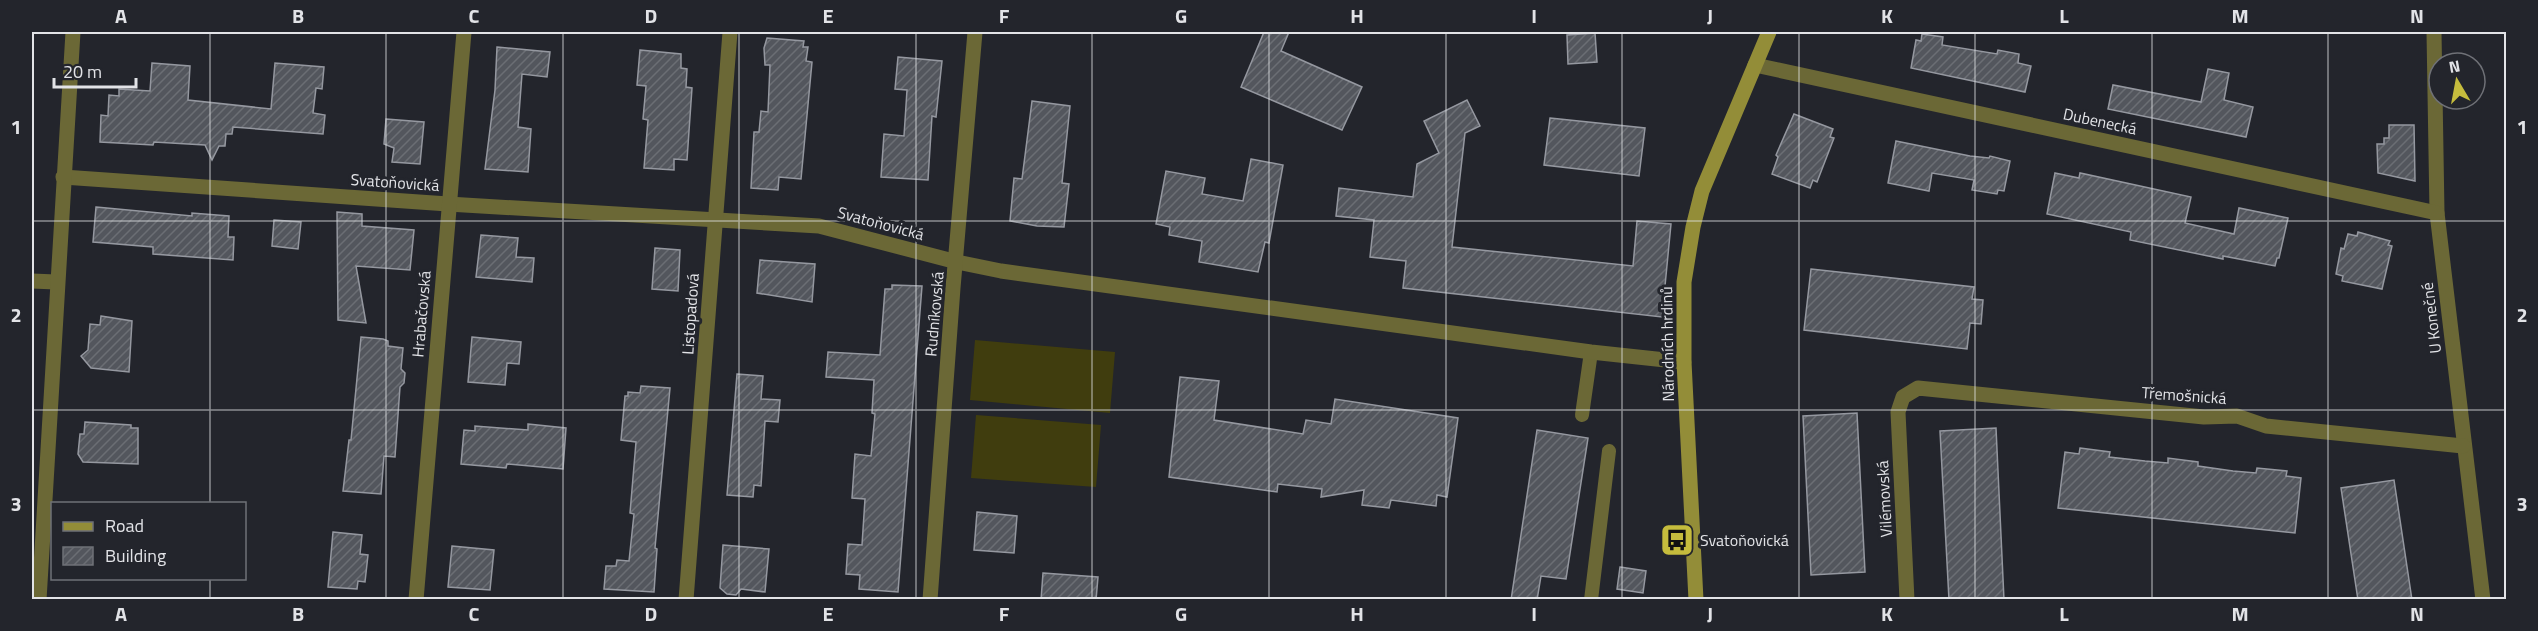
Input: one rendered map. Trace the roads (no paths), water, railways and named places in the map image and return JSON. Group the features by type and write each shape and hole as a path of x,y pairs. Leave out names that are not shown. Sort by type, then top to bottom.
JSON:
{"street":[{"path":"39,600 56,282 73,32"},
{"name":"Hrabačovská","path":"416,600 464,32"},
{"name":"Listopadová","path":"686,600 730,32"},
{"name":"Rudníkovská","path":"930,600 975,32"},
{"name":"Národních hrdinů","path":"1696,600 1684,362 1683,282 1702,191 1769,32"},
{"name":"U Konečné","path":"2434,32 2437,213 2483,600"},
{"name":"Dubenecká","path":"1755,65 2437,213"},
{"name":"Svatoňovická","path":"63,177 448,204 819,226 957,262 1024,274 1591,352 1684,362"},
{"path":"32,281 56,282"},
{"name":"Třemošnická","path":"1903,397 1918,388 1937,388 2204,417 2237,416 2266,426 2463,446"},
{"name":"Vilémovská","path":"1903,397 1898,412 1907,600"}],"lane":[{"path":"1582,416 1591,352"},
{"path":"1591,600 1609,451"}],"place":[{"name":"Svatoňovická","path":"1677,540"}]}
